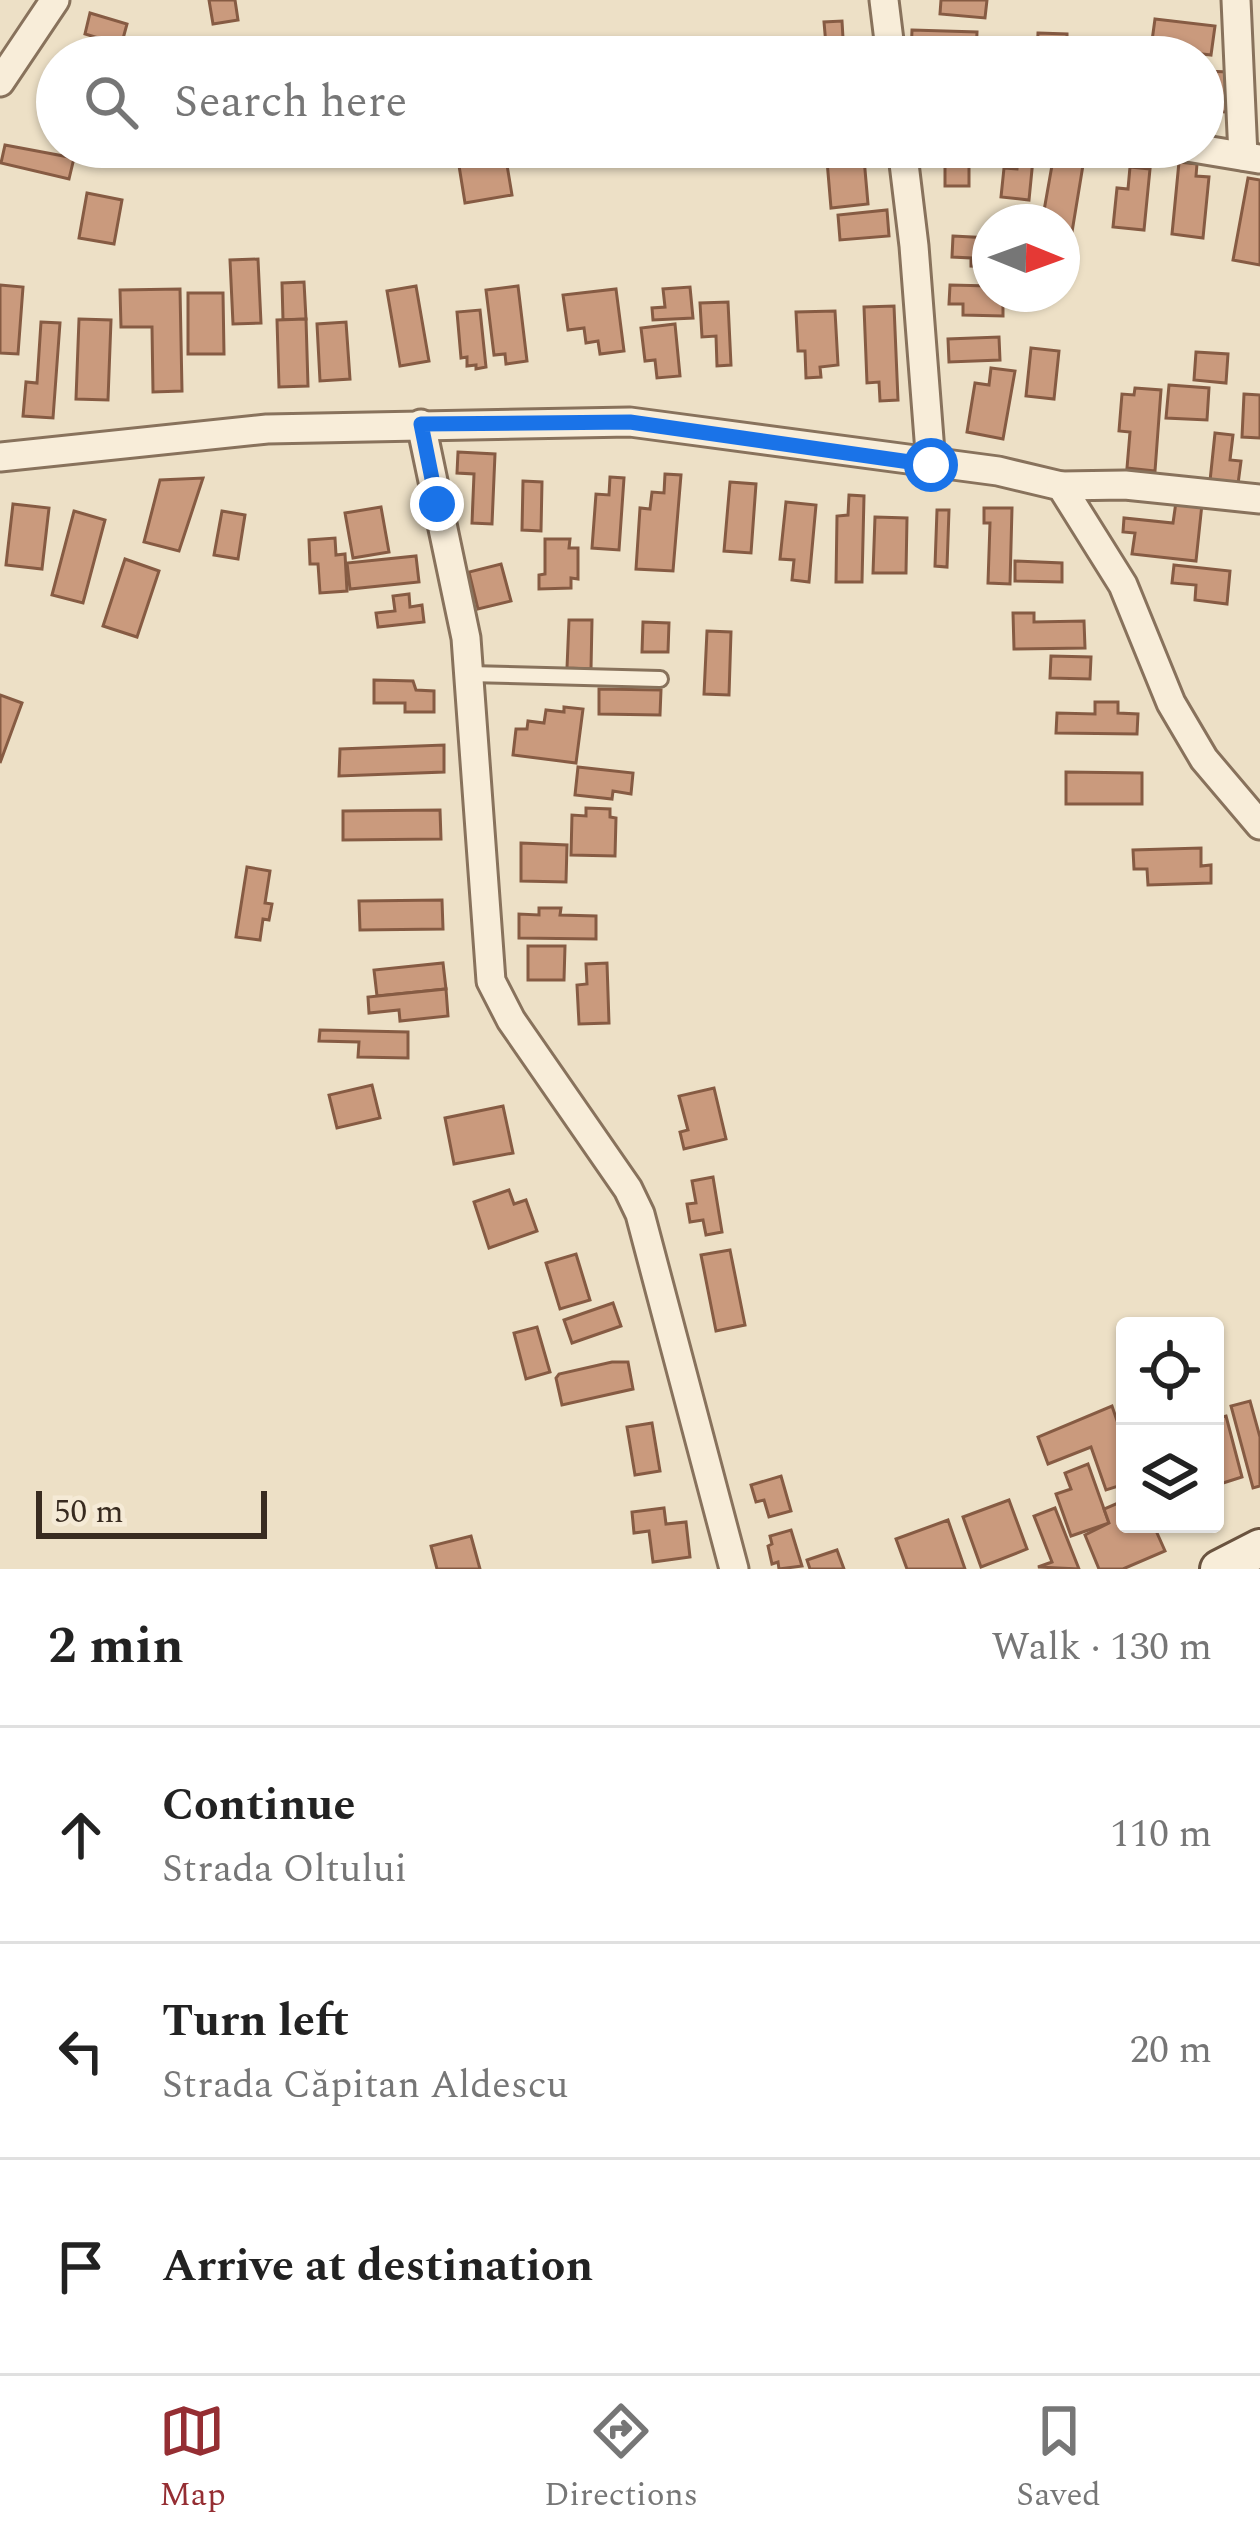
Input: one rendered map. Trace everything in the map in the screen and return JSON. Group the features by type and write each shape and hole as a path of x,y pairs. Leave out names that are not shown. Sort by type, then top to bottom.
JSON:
{"main road":[{"path":"1219,1569 1260,1548"}],"street":[{"path":"0,82 55,0"},
{"path":"884,0 888,36"},
{"path":"1236,0 1251,158"},
{"path":"905,168 931,465"},
{"path":"0,457 267,429 630,422 998,471 1061,486 1125,485 1260,499"},
{"path":"421,424 466,638 490,981 511,1020 635,1202 734,1569"},
{"path":"1061,486 1123,585 1171,703 1204,759 1260,825"}],"lane":[{"path":"469,674 659,679"}],"building":[{"path":"209,0 235,0 238,20 213,24"},
{"path":"941,0 987,0 985,18 940,14"},
{"path":"90,13 127,24 124,36 85,34"},
{"path":"1155,19 1215,26 1214,36 1153,36"},
{"path":"842,21 843,36 825,36 824,22"},
{"path":"912,30 977,32 977,36 912,36"},
{"path":"1224,72 1229,72 1224,112"},
{"path":"5,145 36,151 36,168 72,168 69,179 1,163"},
{"path":"459,168 508,168 512,195 465,203"},
{"path":"828,168 865,168 868,204 831,208"},
{"path":"945,168 969,168 969,186 945,186"},
{"path":"1004,168 1032,168 1029,200 1001,197"},
{"path":"1052,168 1083,168 1077,204 1045,204"},
{"path":"1130,168 1150,169 1144,230 1113,227 1117,188 1128,189"},
{"path":"1178,168 1197,168 1196,176 1209,177 1203,238 1172,234"},
{"path":"1248,178 1260,180 1260,265 1233,260"},
{"path":"87,193 122,200 114,244 79,238"},
{"path":"887,210 889,236 840,240 838,215"},
{"path":"953,236 972,237 972,266 971,258 952,257"},
{"path":"258,259 261,323 233,324 230,260"},
{"path":"304,282 306,319 283,320 282,283"},
{"path":"0,285 23,287 18,354 0,353"},
{"path":"950,285 972,286 972,312 1003,312 1003,316 963,315 963,304 949,304"},
{"path":"416,286 429,361 400,366 387,291"},
{"path":"518,286 527,361 506,364 505,354 494,355 486,290"},
{"path":"690,287 693,318 653,320 652,308 665,307 663,289"},
{"path":"180,289 182,391 153,392 152,327 121,327 120,290"},
{"path":"616,289 624,351 600,354 598,341 586,343 584,328 568,330 563,295"},
{"path":"188,293 223,293 224,354 188,354"},
{"path":"728,302 731,365 717,366 716,336 702,337 700,303"},
{"path":"894,306 898,400 880,401 879,382 867,383 864,307"},
{"path":"480,310 486,367 476,369 476,365 467,366 467,357 461,358 457,312"},
{"path":"835,311 838,365 820,367 821,377 806,378 805,351 798,351 796,312"},
{"path":"79,319 111,320 108,400 76,399"},
{"path":"306,319 308,386 279,387 277,320"},
{"path":"41,322 60,323 53,418 23,416 26,382 37,383"},
{"path":"346,322 350,379 320,381 317,324"},
{"path":"675,324 680,376 657,378 655,360 645,361 641,328"},
{"path":"999,337 1000,360 949,362 948,339"},
{"path":"1031,348 1059,351 1054,399 1026,396"},
{"path":"1196,352 1228,354 1226,383 1194,380"},
{"path":"991,368 1015,371 1003,439 967,432 975,383 989,385"},
{"path":"1169,385 1209,388 1207,420 1166,418"},
{"path":"1135,388 1161,390 1155,471 1127,468 1130,432 1119,431 1122,394 1134,395"},
{"path":"1244,394 1260,395 1260,438 1242,437"},
{"path":"1215,433 1233,435 1230,460 1241,461 1238,484 1210,481"},
{"path":"458,452 495,454 492,524 472,523 474,474 457,473"},
{"path":"665,474 681,475 673,571 636,569 640,508 650,509 652,492 664,493"},
{"path":"610,477 624,478 619,550 592,548 596,494 609,495"},
{"path":"203,478 179,551 144,542 160,480"},
{"path":"523,481 542,482 541,531 522,530"},
{"path":"730,482 756,484 751,553 724,551"},
{"path":"849,495 864,496 862,582 836,582 837,516 848,515"},
{"path":"786,502 816,505 809,582 792,580 794,560 780,559"},
{"path":"1176,502 1202,504 1196,561 1132,554 1135,533 1123,532 1124,518 1173,523"},
{"path":"13,504 49,508 42,569 6,565"},
{"path":"381,507 389,552 353,558 345,513"},
{"path":"984,508 1012,508 1010,584 988,583 990,523 984,523"},
{"path":"937,510 949,510 947,567 935,566"},
{"path":"74,511 105,520 83,603 52,595"},
{"path":"222,511 245,515 238,559 214,555"},
{"path":"875,517 907,518 906,573 873,573"},
{"path":"335,538 336,555 345,554 347,591 320,593 318,564 310,564 309,540"},
{"path":"545,539 570,539 569,548 578,548 578,579 571,578 571,588 539,589 539,575 545,574"},
{"path":"416,556 419,582 350,589 347,563"},
{"path":"125,559 159,571 137,637 103,626"},
{"path":"1015,561 1062,563 1062,582 1015,581"},
{"path":"501,564 511,601 478,609 469,572"},
{"path":"1174,565 1230,571 1227,604 1195,600 1196,585 1172,583"},
{"path":"409,594 410,607 422,605 424,622 378,627 376,613 395,611 393,596"},
{"path":"1013,613 1034,613 1034,622 1084,621 1085,648 1014,649"},
{"path":"569,620 592,620 591,669 567,668"},
{"path":"643,622 669,623 668,652 642,652"},
{"path":"707,631 731,632 729,695 704,694"},
{"path":"1051,656 1091,657 1090,679 1050,678"},
{"path":"374,680 413,681 416,690 434,691 434,712 405,712 405,703 374,703"},
{"path":"599,689 661,690 660,715 599,714"},
{"path":"0,695 22,703 0,763"},
{"path":"1095,702 1118,702 1118,713 1138,714 1137,734 1056,733 1057,713 1095,714"},
{"path":"564,707 583,709 576,763 513,755 516,729 527,729 528,721 544,723 546,710 564,712"},
{"path":"444,745 444,772 339,776 340,749"},
{"path":"578,767 633,773 631,794 613,791 612,799 575,795"},
{"path":"1066,772 1142,773 1142,804 1066,804"},
{"path":"586,808 610,809 610,817 616,818 615,856 571,855 572,815 586,816"},
{"path":"440,810 441,839 343,840 343,811"},
{"path":"521,843 567,845 566,882 521,881"},
{"path":"1201,848 1201,866 1211,865 1211,883 1148,885 1147,869 1134,869 1133,850"},
{"path":"247,867 270,871 265,903 272,904 269,920 263,919 260,940 236,937"},
{"path":"442,900 443,929 360,930 359,901"},
{"path":"539,908 561,908 560,915 596,916 596,939 519,938 519,914 539,915"},
{"path":"528,946 565,946 564,980 528,980"},
{"path":"443,963 446,989 377,996 374,970"},
{"path":"607,963 609,1023 579,1024 577,985 587,984 586,964"},
{"path":"446,989 448,1016 400,1021 399,1010 369,1013 368,997"},
{"path":"320,1030 408,1032 408,1058 358,1057 359,1042 319,1041"},
{"path":"372,1085 380,1118 337,1128 329,1095"},
{"path":"714,1088 726,1139 684,1149 680,1132 688,1130 679,1096"},
{"path":"503,1106 513,1153 454,1164 445,1118"},
{"path":"713,1177 722,1232 706,1235 703,1220 690,1222 687,1204 696,1203 692,1181"},
{"path":"509,1190 514,1204 526,1200 537,1231 489,1248 474,1202"},
{"path":"730,1250 745,1325 716,1331 701,1255"},
{"path":"576,1254 590,1300 560,1309 546,1263"},
{"path":"613,1303 621,1326 572,1343 564,1320"},
{"path":"537,1327 550,1372 526,1379 514,1333"},
{"path":"628,1362 633,1389 562,1405 559,1374"},
{"path":"1250,1401 1260,1437 1260,1486 1253,1488 1231,1406"},
{"path":"1112,1406 1116,1487 1106,1490 1091,1447 1048,1464 1038,1437"},
{"path":"1224,1417 1242,1477 1224,1483 1224,1425"},
{"path":"652,1423 660,1471 635,1475 627,1427"},
{"path":"1088,1464 1109,1523 1071,1536 1056,1494 1071,1489 1065,1473"},
{"path":"781,1476 791,1511 769,1517 764,1500 756,1502 751,1485"},
{"path":"1009,1500 1027,1549 981,1567 963,1517"},
{"path":"1116,1504 1116,1533 1157,1533 1165,1551 1123,1569 1099,1569 1085,1535 1109,1523 1104,1509"},
{"path":"664,1508 666,1524 686,1522 690,1557 653,1562 649,1531 634,1533 632,1512"},
{"path":"1055,1508 1079,1569 1038,1567 1052,1562 1034,1516"},
{"path":"948,1520 965,1569 907,1569 896,1539"},
{"path":"791,1530 802,1566 779,1569 778,1562 772,1564 770,1536"},
{"path":"471,1536 480,1569 437,1569 431,1546"},
{"path":"837,1550 844,1569 810,1569 807,1560"}],"route":[{"path":"437,504 421,424 630,422 931,465"}]}
